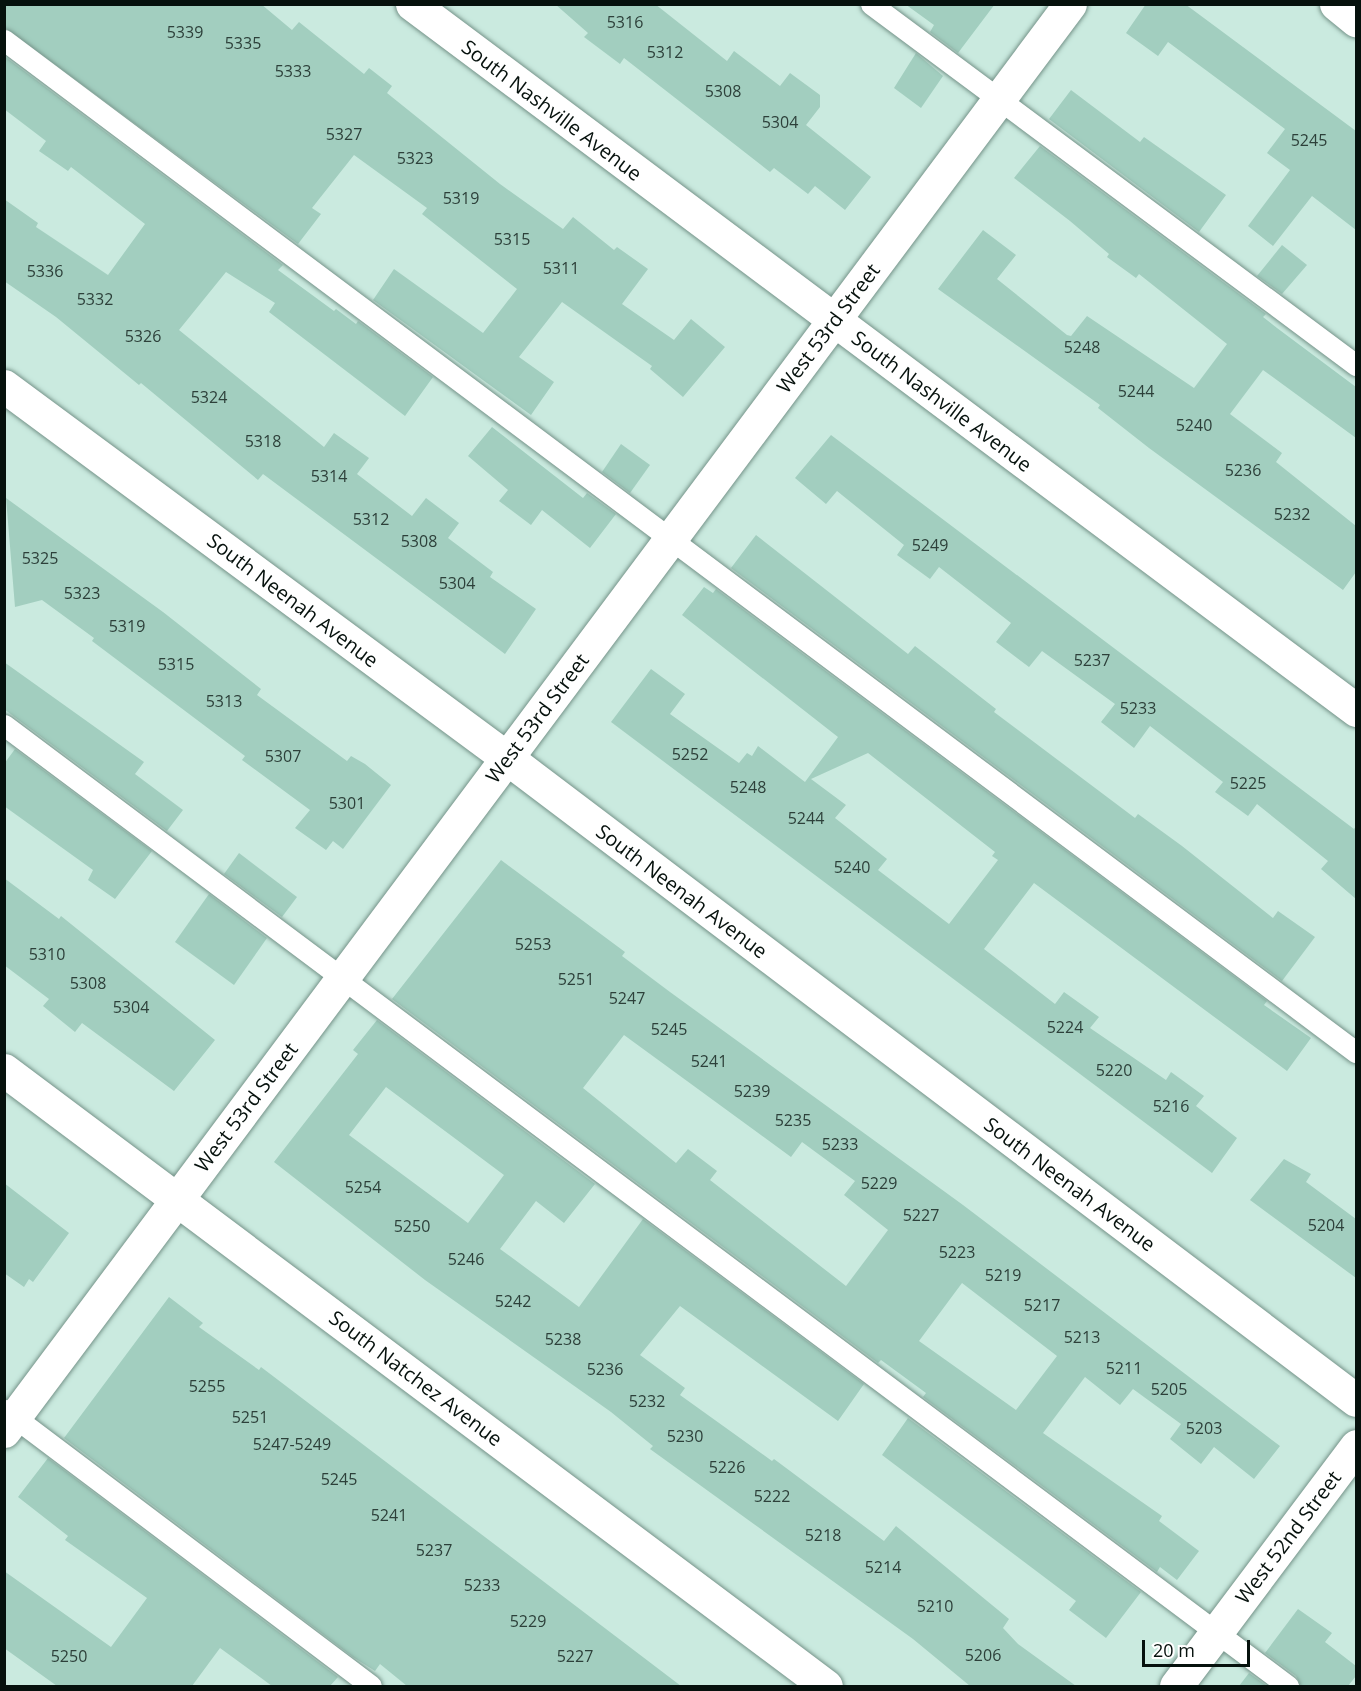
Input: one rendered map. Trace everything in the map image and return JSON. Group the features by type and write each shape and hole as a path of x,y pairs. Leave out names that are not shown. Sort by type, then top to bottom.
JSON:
{"street":[{"name":"South Nashville Avenue","path":"412,4 1356,710"},
{"name":"West 53rd Street","path":"8,1420 178,1199 1070,4"},
{"path":"1336,4 1356,20"},
{"name":"South Neenah Avenue","path":"4,386 507,758 1356,1400"},
{"name":"South Natchez Avenue","path":"4,1070 826,1686"},
{"name":"West 52nd Street","path":"1176,1686 1356,1446"}],"lane":[{"path":"871,4 1356,365"},
{"path":"4,40 1356,1052"},
{"path":"4,725 344,977 1288,1686"},
{"path":"8,1420 371,1686"}],"building":[{"path":"4,4 261,4 292,30 299,22 364,74 369,68 392,86 387,93 500,184 563,229 573,217 614,250 617,247 648,269 622,304 674,340 691,319 725,347 683,397 650,369 652,366 562,302 519,357 554,382 531,415 373,300 394,269 483,333 517,289 422,214 427,208 354,155 312,208 321,214 298,244 4,27"},
{"path":"555,4 655,4 727,61 734,51 780,86 790,73 820,95 820,107 806,125 871,177 845,210 815,186 808,194 774,168 770,172 624,58 620,64 584,37 588,33"},
{"path":"905,4 995,4 958,53 930,32 934,25"},
{"path":"1146,4 1185,4 1356,131 1356,230 1312,196 1273,246 1248,226 1290,170 1267,153 1285,129 1168,42 1158,56 1126,33"},
{"path":"916,53 943,76 921,108 894,88"},
{"path":"4,56 283,265 278,270 334,311 336,309 356,324 358,321 433,377 405,416 269,312 275,303 226,272 179,330 324,447 334,433 369,458 357,474 412,516 426,498 459,523 448,538 493,572 490,577 536,609 505,654 263,474 258,480 141,383 139,385 56,317 4,281 4,199 38,223 36,227 108,275 145,224 71,167 68,171 39,151 46,141 4,109"},
{"path":"1071,90 1140,142 1144,137 1226,195 1199,232 1049,119"},
{"path":"1040,146 1266,314 1263,317 1356,387 1356,438 1263,370 1230,414 1282,453 1276,462 1356,526 1356,572 1343,590 1149,448 1098,408 1100,405 938,289 983,230 1016,255 997,279 1067,335 1071,336 1087,316 1194,388 1227,344 1139,274 1136,278 1107,257 1109,254 1014,178"},
{"path":"1282,245 1307,265 1282,294 1257,276"},
{"path":"492,427 583,498 587,493 616,514 590,548 542,510 531,525 499,501 508,490 468,456"},
{"path":"831,435 1354,829 1356,826 1356,899 1321,869 1328,861 1257,804 1248,816 1215,792 1223,782 1150,726 1134,748 1101,722 1115,704 1042,651 1029,667 996,642 1011,623 939,567 930,579 897,555 904,545 837,491 826,504 795,478"},
{"path":"621,444 650,465 630,493 602,472"},
{"path":"6,498 163,612 261,689 257,695 347,761 351,756 391,785 343,849 333,841 326,850 295,828 310,810 242,760 245,756 92,641 94,638 42,600 15,607"},
{"path":"756,535 908,654 915,646 996,709 994,712 1135,818 1138,814 1182,846 1273,918 1278,911 1315,937 1282,981 731,568"},
{"path":"704,587 713,593 716,589 1267,1001 1264,1005 1311,1038 1287,1071 1034,883 984,949 1055,1004 1064,992 1099,1017 1090,1028 1166,1080 1171,1072 1204,1096 1196,1106 1237,1138 1212,1173 611,722 651,669 685,694 670,714 739,763 747,753 752,756 758,746 805,782 838,737 682,615","holes":["868,753 995,852 992,856 998,860 949,924 878,870 887,859 835,818 846,805 811,779"]},
{"path":"4,662 144,762 135,774 183,810 167,831 4,709"},
{"path":"15,749 152,851 115,899 88,880 93,870 4,806 4,764"},
{"path":"239,853 297,897 282,917 224,874"},
{"path":"501,860 625,952 622,956 963,1205 1280,1446 1254,1479 1214,1447 1201,1464 1170,1439 1181,1424 1133,1389 1120,1405 1085,1377 1043,1433 1162,1516 1159,1521 1199,1551 1177,1580 1160,1567 1157,1572 923,1397 926,1393 881,1360 878,1363 392,999","holes":["624,1035 791,1157 802,1142 855,1181 844,1195 888,1230 846,1286 710,1180 717,1171 688,1149 676,1163 583,1088","962,1283 1057,1356 1016,1410 919,1341"]},
{"path":"4,878 59,919 61,916 215,1040 174,1091 82,1023 75,1032 43,1006 49,999 4,965"},
{"path":"209,894 267,938 234,985 175,942"},
{"path":"377,1020 595,1184 564,1223 536,1201 500,1249 579,1307 643,1219 864,1384 838,1421 680,1306 640,1355 685,1388 680,1395 772,1461 774,1459 884,1541 896,1526 1009,1619 1003,1628 1018,1644 1076,1686 970,1686 913,1639 650,1449 653,1446 611,1412 425,1280 274,1162 358,1054 353,1050","holes":["386,1087 504,1175 468,1223 349,1135"]},
{"path":"1284,1159 1311,1174 1306,1182 1356,1219 1356,1278 1250,1200"},
{"path":"4,1183 69,1233 33,1282 29,1279 24,1287 4,1273"},
{"path":"169,1297 203,1323 199,1327 259,1370 261,1367 681,1686 407,1686 380,1664 375,1671 353,1657 64,1438"},
{"path":"908,1418 1141,1592 1106,1638 1069,1610 1076,1601 882,1455"},
{"path":"48,1458 338,1677 330,1686 272,1686 220,1648 192,1686 57,1686 4,1648 4,1571 111,1647 147,1598 65,1540 68,1536 18,1497"},
{"path":"1298,1609 1332,1633 1325,1642 1356,1666 1356,1676 1348,1686 1301,1686 1296,1676 1265,1653"},
{"path":"1249,1673 1267,1686 1239,1686"}]}
